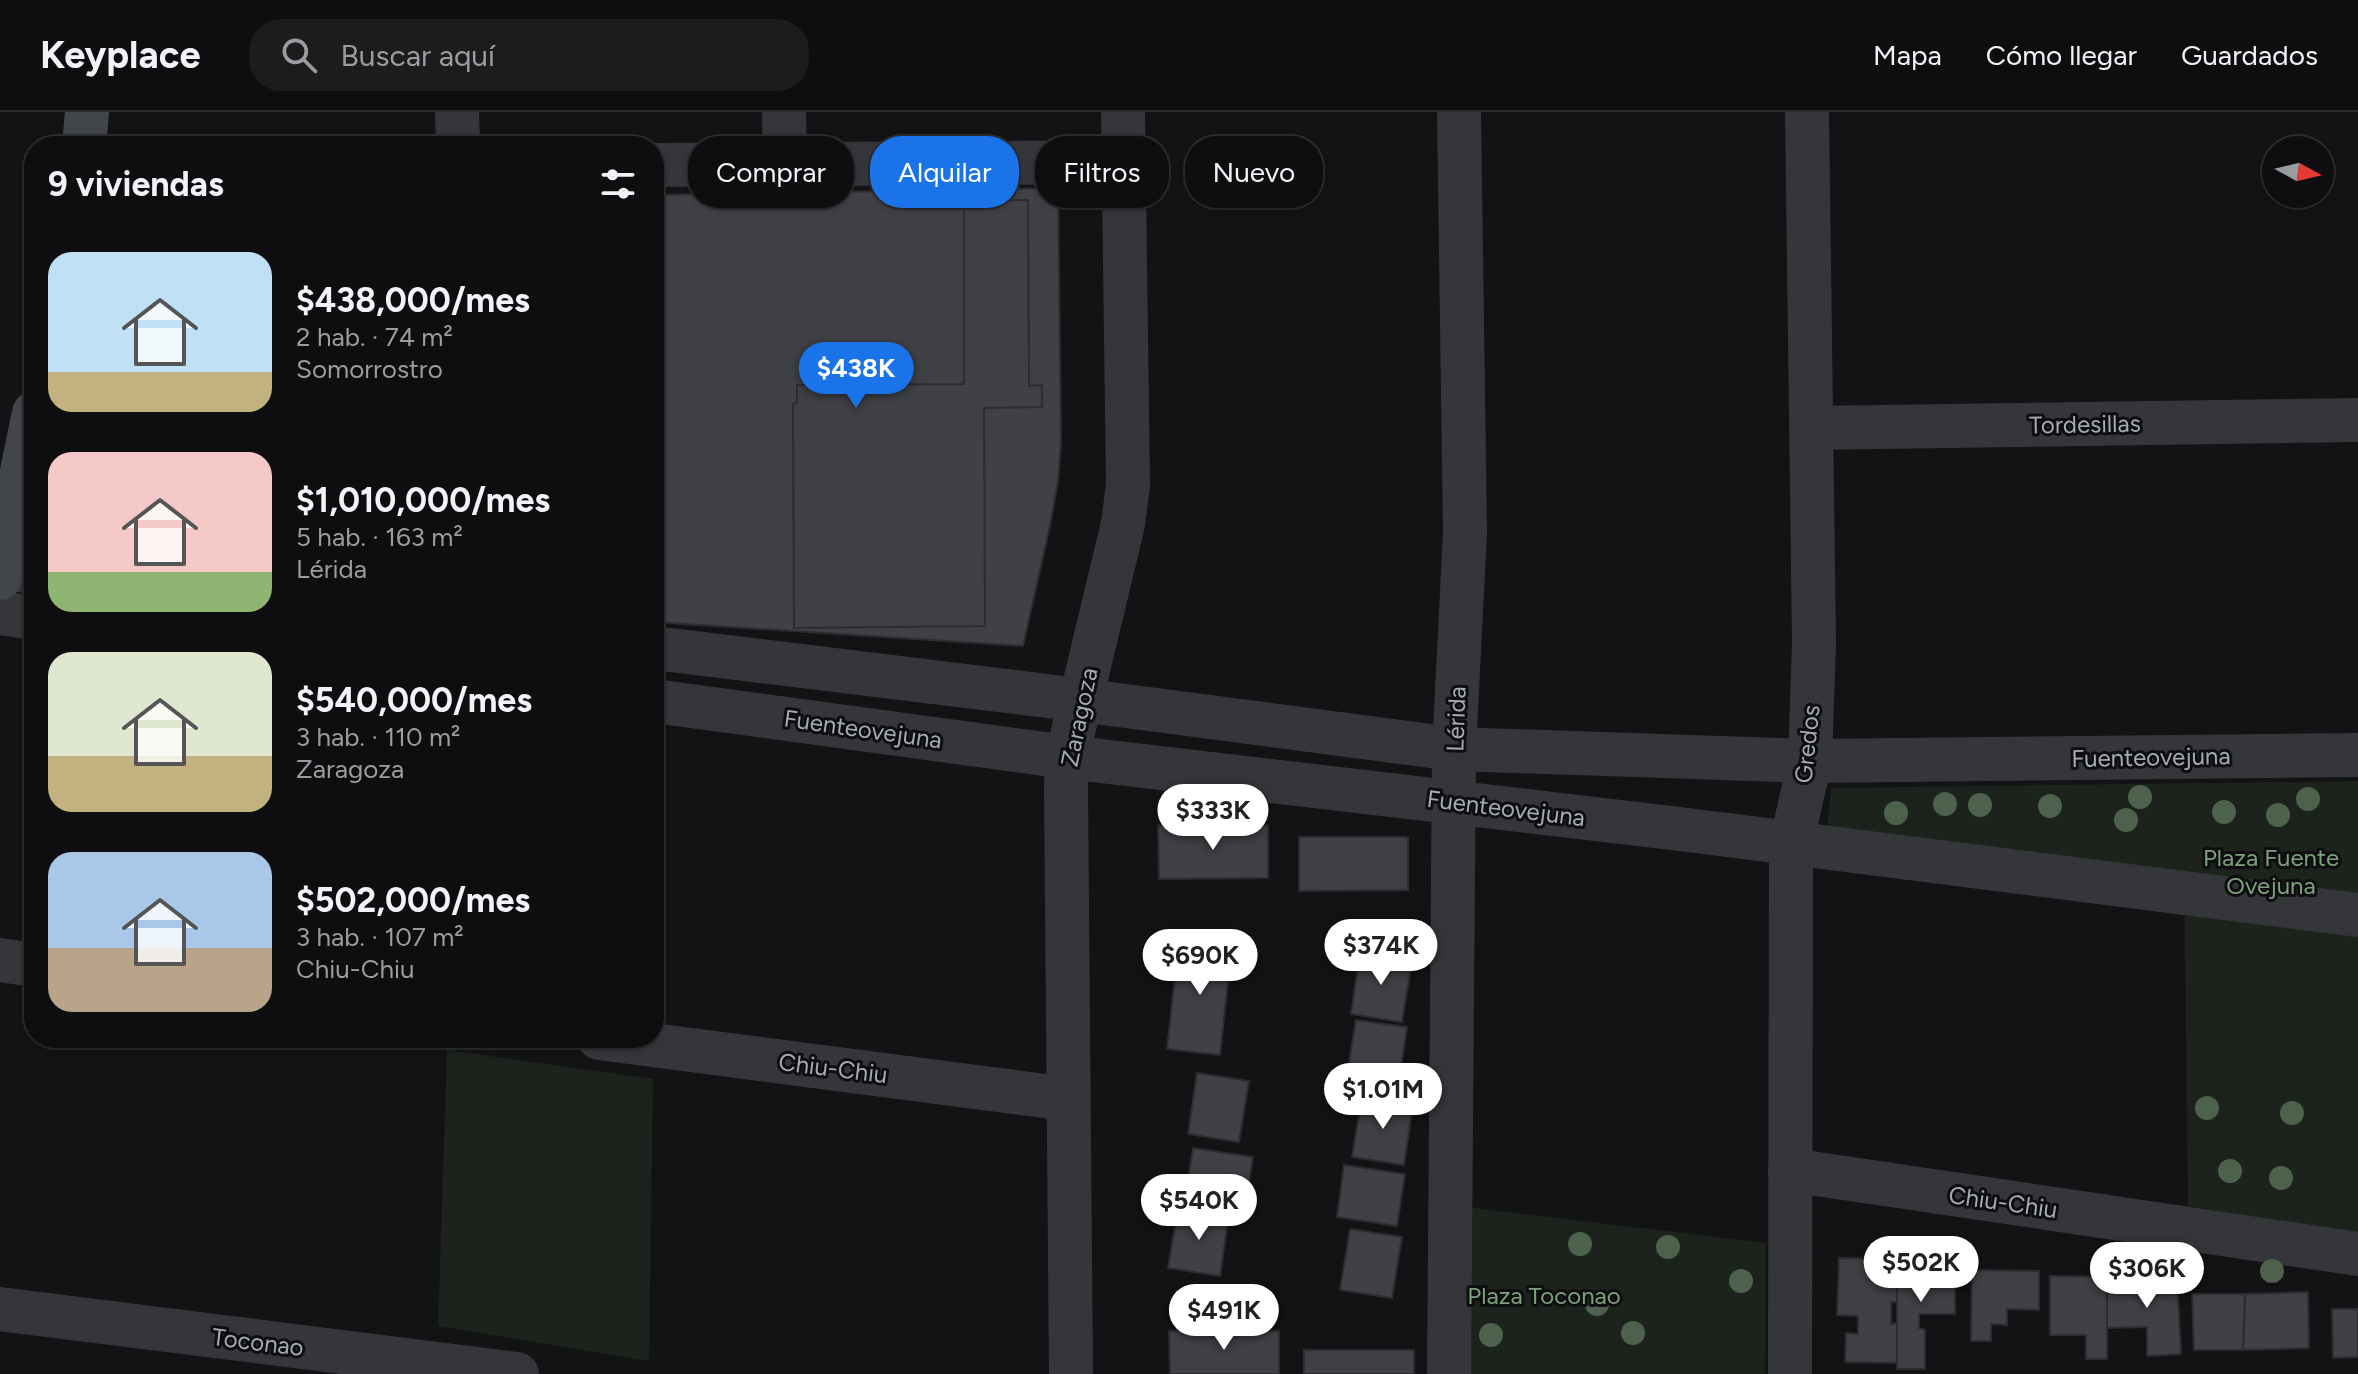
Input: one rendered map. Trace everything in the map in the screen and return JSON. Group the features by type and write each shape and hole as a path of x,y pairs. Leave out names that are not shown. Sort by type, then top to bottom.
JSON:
{"street":[{"path":"85,136 87,112"},
{"path":"457,112 458,136"},
{"path":"784,112 784,136"},
{"name":"Zaragoza","path":"1123,112 1123,136"},
{"name":"Lérida","path":"1449,1374 1454,749 1465,533 1459,112"},
{"name":"Gredos","path":"1790,1374 1791,844 1810,761 1814,643 1807,112"},
{"path":"854,164 1035,163"},
{"path":"664,165 688,165"},
{"name":"Zaragoza","path":"1071,1374 1067,757 1123,524 1128,485 1124,208"},
{"name":"Tordesillas","path":"1811,428 2358,420"},
{"path":"9,571 24,476"},
{"path":"0,613 24,617"},
{"name":"Fuenteovejuna","path":"664,649 1454,749 1810,761 2358,755"},
{"name":"Fuenteovejuna","path":"664,702 1067,757 2358,915"},
{"path":"0,960 24,964"},
{"name":"Chiu-Chiu","path":"664,1046 1068,1099"},
{"name":"Chiu-Chiu","path":"1790,1170 2358,1254"},
{"name":"Toconao","path":"0,1309 517,1374"}],"green space":[{"name":"Plaza Fuente Ovejuna","path":"2358,781 2358,1235 2188,1206 2184,873 1827,830 1831,788"},
{"path":"447,1050 653,1079 649,1361 438,1326"},
{"name":"Plaza Toconao","path":"1465,1207 1766,1243 1765,1374 1463,1374"}],"building":[{"path":"1035,188 1035,208 1058,208 1061,442 1058,481 1023,646 664,623 664,195 688,194 688,208 854,208 854,192 870,191 870,208 1019,208 1019,189"},
{"path":"1019,200 1028,200 1029,386 1042,385 1042,407 984,408 985,626 794,628 793,404 797,403 797,385 964,384 964,208 1019,208"},
{"path":"1158,825 1268,825 1268,878 1159,879"},
{"path":"1299,837 1408,837 1408,890 1299,891"},
{"path":"1179,940 1232,945 1220,1055 1167,1049"},
{"path":"1360,953 1412,961 1402,1022 1351,1014"},
{"path":"1356,1020 1407,1027 1398,1088 1346,1080"},
{"path":"1197,1073 1249,1081 1239,1142 1188,1134"},
{"path":"1362,1096 1413,1104 1404,1165 1352,1157"},
{"path":"1193,1148 1253,1157 1245,1208 1185,1199"},
{"path":"1344,1165 1405,1174 1397,1226 1337,1217"},
{"path":"1178,1207 1229,1215 1220,1276 1168,1268"},
{"path":"1350,1229 1402,1237 1392,1298 1340,1290"},
{"path":"1839,1258 1897,1259 1898,1302 1891,1302 1891,1324 1898,1323 1897,1363 1845,1362 1846,1333 1858,1334 1858,1316 1837,1315"},
{"path":"1897,1259 1955,1260 1955,1314 1919,1314 1919,1328 1925,1330 1925,1369 1897,1369"},
{"path":"1972,1270 2039,1271 2039,1310 2007,1309 2007,1325 1991,1324 1991,1341 1971,1341"},
{"path":"2050,1276 2107,1277 2107,1359 2086,1359 2086,1335 2050,1335"},
{"path":"2177,1276 2181,1354 2147,1356 2147,1327 2107,1328 2107,1277"},
{"path":"2308,1292 2309,1348 2243,1350 2245,1294"},
{"path":"2192,1294 2245,1294 2243,1350 2194,1350"},
{"path":"2332,1309 2358,1309 2358,1357 2333,1358"},
{"path":"1169,1331 1279,1331 1279,1374 1170,1374"},
{"path":"1304,1350 1414,1350 1414,1374 1304,1374"}]}
